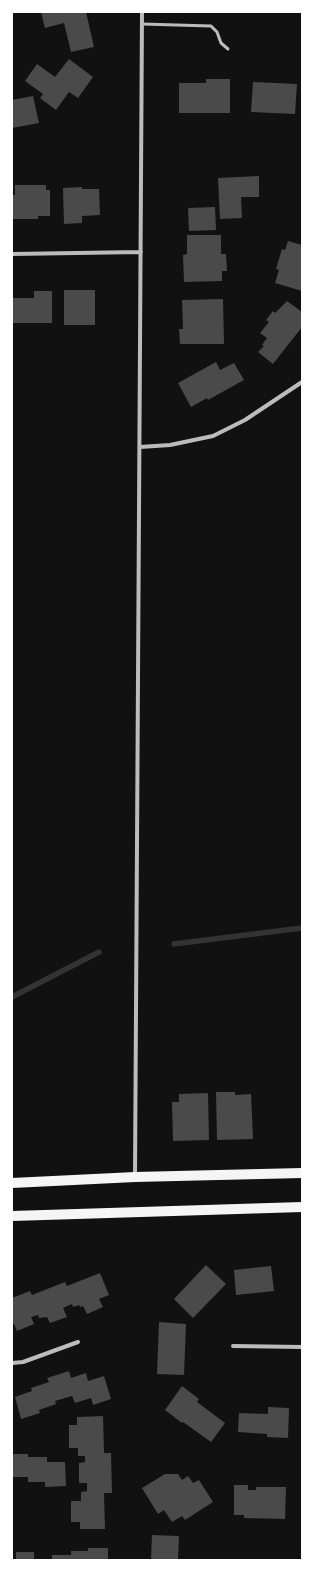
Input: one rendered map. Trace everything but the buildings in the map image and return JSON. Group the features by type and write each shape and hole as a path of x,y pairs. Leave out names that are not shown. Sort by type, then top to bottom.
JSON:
{"main road":[{"path":"13,1183 135,1177 302,1173"},
{"path":"12,1216 302,1207"}],"street":[{"path":"135,1177 142,12"},
{"path":"12,254 141,252"},
{"path":"140,447 170,445 214,436 245,420 302,382"},
{"path":"12,1363 23,1362 78,1342"},
{"path":"232,1346 302,1347"}],"lane":[{"path":"142,24 211,26 217,32 221,43 228,49"}],"waterway":[{"path":"174,944 302,928"},
{"path":"12,997 99,952"}]}
